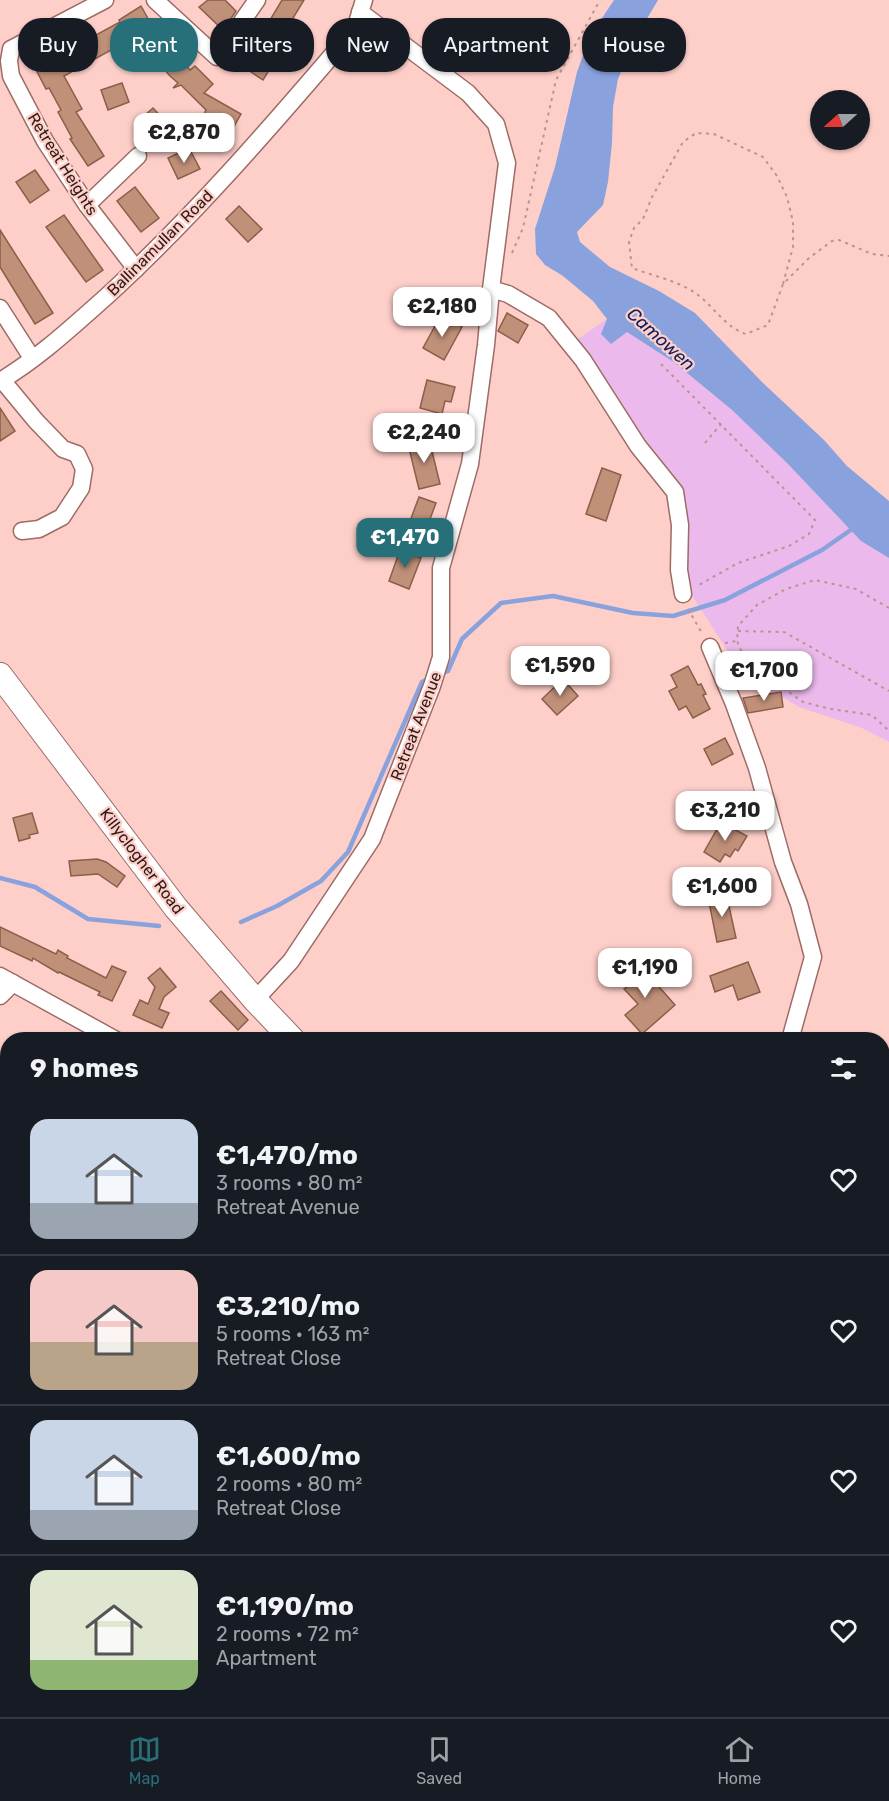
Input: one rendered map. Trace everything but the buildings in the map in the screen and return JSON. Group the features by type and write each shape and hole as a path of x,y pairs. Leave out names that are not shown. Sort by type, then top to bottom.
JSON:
{"highway":[{"name":"Killyclogher Road","path":"0,675 176,908 255,1000 286,1032"}],"street":[{"name":"Retreat Heights","path":"105,0 11,49 9,61 12,76 45,141 87,204 135,269"},
{"path":"155,0 217,57 257,0"},
{"name":"Ballinamullan Road","path":"1,380 75,325 211,194 346,39 356,26 362,6"},
{"name":"Retreat Avenue","path":"255,1000 291,961 372,840 432,687 441,657 441,568 470,464 486,345 499,291 507,163 496,124 468,93 362,6"},
{"path":"87,204 138,156"},
{"path":"499,291 549,318 583,360 638,446 675,492 680,525 679,570 683,598"},
{"path":"0,308 33,358"},
{"path":"1,380 63,448 77,454 84,469 81,488 62,518 39,529 22,531"},
{"path":"710,647 757,768 813,957 792,1032"},
{"path":"0,996 6,979 102,1032"}],"path":[{"path":"511,256 523,228 556,80 600,0"},
{"path":"783,284 793,247 793,222 787,197 777,176 763,157 714,134 696,134 683,142 652,197 643,219 634,228 629,242 632,268 680,285 697,294 735,330 746,334 768,325 783,284 809,258 831,241 839,240 872,254 889,256"},
{"path":"661,364 815,520 809,534 789,546 738,563 683,598 695,621"},
{"path":"705,443 721,424"},
{"path":"889,608 856,589 815,580 786,589 757,605 740,623 737,640 746,662 803,702 872,715 889,731"},
{"path":"738,631 784,632 889,691"}],"shaded area":[{"path":"607,319 675,363 732,410 787,463 861,541 889,558 889,742 862,728 799,707 747,676 727,650 691,594 679,488 575,341"}],"water":[{"path":"614,0 658,0 647,18 602,18"},
{"name":"Camowen","path":"582,58 582,72 621,72 613,107 612,143 603,205 577,232 580,242 610,267 659,291 695,313 763,383 824,440 847,466 889,501 889,558 861,541 787,463 732,410 675,363 627,332 611,344 601,334 607,319 593,301 563,276 545,265 536,254 535,229 555,167"}],"waterway":[{"path":"440,674 448,671 462,639 501,603 553,596 633,613 673,616 725,600 822,550 855,527"},
{"path":"241,922 277,906 321,881 348,852 422,682 430,678"},
{"path":"0,878 35,887 88,919 159,926"}]}
